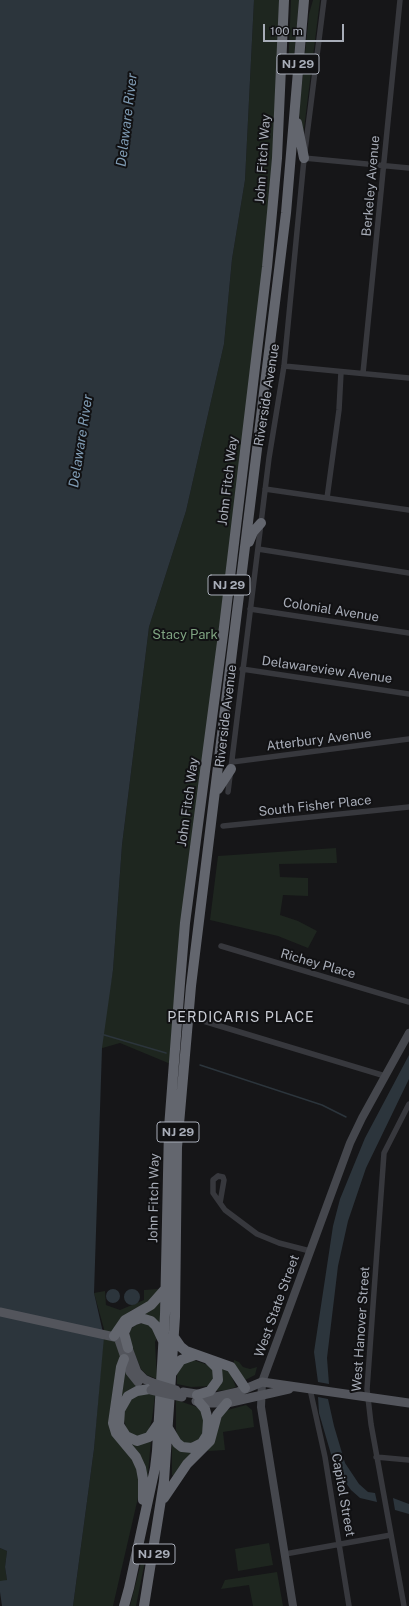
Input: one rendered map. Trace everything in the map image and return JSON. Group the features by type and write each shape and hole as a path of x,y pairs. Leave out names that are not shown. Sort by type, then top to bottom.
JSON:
{"highway":[{"name":"John Fitch Way","path":"144,1606 162,1501 163,1342 166,1288 166,1178 185,923 224,627 267,267 277,158 284,0"},
{"path":"282,48 287,0"},
{"name":"John Fitch Way","path":"124,1606 155,1468 172,1373 174,1337 176,1174 181,1097 198,923 246,551 286,213 304,0"},
{"path":"302,17 308,0"},
{"path":"294,111 304,158"},
{"path":"246,551 253,532 261,523"},
{"path":"215,794 231,766"},
{"path":"114,1337 125,1320 151,1305 166,1288"},
{"path":"128,1348 124,1337 125,1330 130,1322 142,1318 151,1321 156,1326 163,1342"},
{"path":"174,1337 181,1347 195,1355 226,1364 231,1367 245,1388"},
{"path":"172,1373 181,1360 195,1355"},
{"path":"124,1359 121,1366 113,1423 116,1433 136,1457 141,1468 143,1479 142,1525"},
{"path":"151,1387 137,1391 128,1396 120,1410 119,1425 126,1436 140,1440 149,1437 163,1426 177,1443 182,1446 192,1448 202,1443 207,1435 208,1420 205,1409 198,1398 210,1391 218,1380 217,1368 208,1359"},
{"path":"162,1501 180,1472 210,1441 217,1415 227,1403"}],"main road":[{"path":"0,1312 114,1337 128,1348 137,1372 151,1387"},
{"path":"114,1337 133,1377 151,1387 183,1395 227,1403 298,1388"},
{"path":"198,1398 221,1396 262,1382 409,1403"}],"street":[{"name":"Riverside Avenue","path":"228,792 265,489 284,366 304,158 324,0"},
{"name":"Berkeley Avenue","path":"363,373 400,0"},
{"path":"304,158 409,168"},
{"path":"284,366 409,378"},
{"path":"328,498 339,410 341,372"},
{"path":"265,489 409,510"},
{"path":"258,549 409,573"},
{"name":"Colonial Avenue","path":"250,609 409,632"},
{"name":"Delawareview Avenue","path":"242,669 409,694"},
{"name":"Atterbury Avenue","path":"231,766 409,739"},
{"name":"South Fisher Place","path":"223,826 409,807"},
{"name":"Richey Place","path":"221,946 409,1002"},
{"path":"200,1020 385,1076"},
{"name":"West State Street","path":"293,1606 260,1395 262,1382 352,1141 409,1033"},
{"name":"West Hanover Street","path":"404,1606 376,1457 368,1398 384,1154 409,1104"},
{"path":"220,1203 225,1210 257,1234 279,1243 310,1251"},
{"name":"Capitol Street","path":"314,1390 349,1606"},
{"path":"376,1457 409,1460"},
{"path":"285,1554 391,1535"}],"green space":[{"name":"Stacy Park","path":"254,0 286,0 277,158 173,1065 120,1043 99,1049 113,970 122,845 149,627 186,511 224,344 232,259 245,180"},
{"path":"291,0 299,0 293,69 288,70"},
{"path":"313,0 320,0 303,137 299,113 309,14"},
{"path":"336,848 337,863 279,864 280,877 308,878 308,896 283,895 280,915 298,921 317,931 308,948 278,936 210,920 218,856"},
{"path":"159,1289 151,1301 130,1311 111,1424 139,1468 140,1489 113,1606 73,1606 94,1449 104,1329 94,1293 105,1291 106,1305 120,1310 144,1300 144,1290"},
{"path":"160,1299 160,1325 139,1314"},
{"path":"143,1323 150,1325 157,1338 155,1342 157,1379 147,1375 141,1369 129,1340 130,1330 135,1325"},
{"path":"190,1359 208,1365 213,1369 215,1377 210,1386 191,1387 177,1384 177,1374 181,1365"},
{"path":"234,1360 239,1362 243,1367 250,1369 257,1367 255,1375 245,1380 234,1365"},
{"path":"124,1365 140,1386 120,1402"},
{"path":"220,1368 228,1368 236,1387 227,1390 213,1391"},
{"path":"143,1393 155,1395 152,1419 148,1433 135,1437 128,1433 123,1417 126,1405 133,1396"},
{"path":"176,1400 200,1408 206,1418 203,1437 190,1444 183,1443 178,1438 176,1430"},
{"path":"246,1405 252,1410 254,1427 223,1432 225,1450 208,1451 224,1411"},
{"path":"124,1439 151,1440 147,1484"},
{"path":"172,1443 197,1449 174,1476 172,1475"},
{"path":"269,1543 273,1565 238,1571 235,1549"},
{"path":"0,1548 7,1551 5,1567 7,1580 4,1582 0,1581"},
{"path":"143,1555 146,1556 136,1606 130,1606"},
{"path":"277,1572 283,1606 253,1606 249,1585 221,1589 225,1580"}],"water":[{"name":"Delaware River","path":"0,0 254,0 245,180 232,259 224,344 186,511 149,627 122,845 113,970 102,1048 94,1293 104,1337 94,1449 73,1606 2,1606 0,1592 0,1581 7,1580 5,1567 7,1551 0,1548"},
{"path":"409,1055 409,1079 366,1168 348,1221 338,1266 327,1358 329,1384 318,1382 314,1352 333,1226 340,1199 365,1138"},
{"path":"110,1289 116,1289 120,1293 120,1299 116,1303 110,1303 106,1299 106,1293"},
{"path":"132,1289 139,1294 140,1297 135,1304 132,1305 125,1300 124,1297 129,1290"},
{"path":"318,1397 328,1399 345,1463 359,1484 368,1492 375,1493 377,1502 360,1498 351,1490 335,1468 319,1413"},
{"path":"393,1498 409,1504 409,1514 395,1510"}],"waterway":[{"path":"101,1034 166,1053"},
{"path":"200,1065 322,1105 346,1117"}],"district":[{"name":"PERDICARIS PLACE","path":"241,1018"}]}
